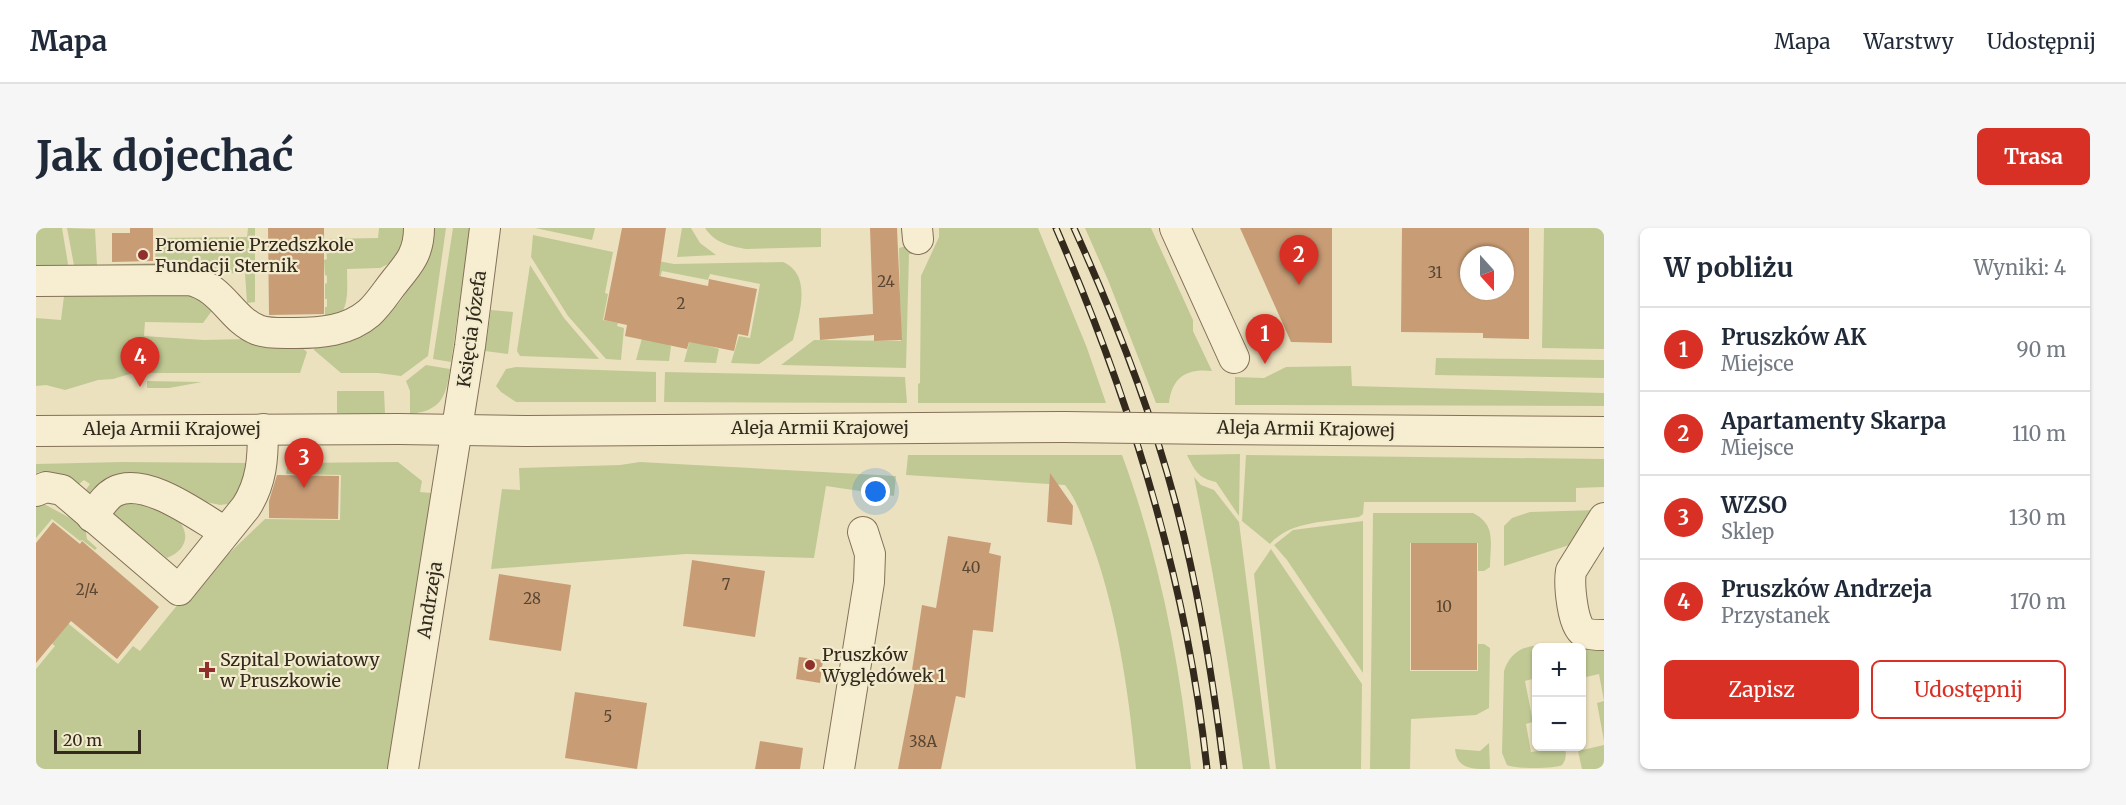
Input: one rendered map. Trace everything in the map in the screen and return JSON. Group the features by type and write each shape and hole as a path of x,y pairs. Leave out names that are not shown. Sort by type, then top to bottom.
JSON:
{"street":[{"path":"36,282 189,280 206,285 245,322 257,330 289,333 331,332 369,313 404,271 416,252 419,228"},
{"name":"Księcia Józefa","path":"457,430 485,228"},
{"path":"1175,228 1234,358"},
{"name":"Aleja Armii Krajowej","path":"36,431 1064,427 1604,432"},
{"path":"36,491 46,487 62,490 179,590 246,507 258,484 263,456 263,429"},
{"name":"Andrzeja","path":"403,769 457,430"},
{"path":"92,517 113,492 134,487 149,490 174,502 225,532"},
{"path":"1604,518 1571,571 1570,580 1575,621 1578,628 1584,633 1604,635"},
{"path":"839,769 869,582 870,554 863,532"}],"green space":[{"path":"36,228 62,228 70,276 36,276"},
{"path":"67,228 95,229 97,265 155,263 156,238 247,237 248,228 255,228 255,302 247,303 245,273 76,276"},
{"path":"379,228 413,228 399,259 380,268 347,269 346,303 342,313 325,320 327,276 324,260 327,259 325,239 378,238"},
{"path":"425,228 446,228 428,356 401,376 378,373 341,373 314,350 317,339 368,322 394,308 402,299 413,277"},
{"path":"453,228 470,228 451,362 433,359"},
{"path":"535,228 595,228 592,240"},
{"path":"682,228 691,228 700,243 716,255 677,257"},
{"path":"705,228 821,228 821,247 746,249 718,240"},
{"path":"939,228 1038,228 1087,348 1106,403 918,403 921,276 939,237"},
{"path":"1085,228 1151,228 1193,320 1193,331 1212,371 1195,371 1182,376 1173,387 1169,403 1156,403"},
{"path":"1544,228 1604,228 1604,349 1542,348"},
{"path":"533,235 613,252 605,293 608,294 603,320 618,323 617,326 624,328 621,360 606,359 568,316 531,257"},
{"path":"929,240 922,254 909,254 906,368 781,365 814,340 901,341 899,248"},
{"path":"643,258 674,264 783,262 798,276 801,286 802,296 793,340 759,364 731,363 739,336 750,338 760,284 710,274 708,280 662,271 660,278"},
{"path":"530,265 564,318 599,359 520,356 517,351"},
{"path":"65,288 177,288 214,308 203,323 145,322 144,336 204,340 291,338 307,352 300,373 133,373 65,390 46,385 36,386 36,318 61,320"},
{"path":"491,310 513,312 508,354 485,351"},
{"path":"644,331 671,346 669,361 636,360"},
{"path":"690,340 719,349 716,363 684,362"},
{"path":"1436,358 1604,360 1604,378 1435,375"},
{"path":"426,365 450,369 444,395 429,410 410,414 410,391 406,381"},
{"path":"1351,366 1352,386 1604,393 1604,406 1235,405 1235,377 1264,378 1286,367"},
{"path":"516,367 656,372 656,402 516,402 496,386 506,369"},
{"path":"665,372 905,377 907,403 664,402"},
{"path":"147,381 202,382 169,388 147,388"},
{"path":"337,391 384,391 385,414 337,413"},
{"path":"1240,454 1239,516 1216,482 1198,473 1187,455"},
{"path":"908,455 1122,455 1147,531 1166,610 1181,689 1191,769 1136,769 1120,648 1106,587 1080,512 1065,485 906,475"},
{"path":"1246,455 1604,459 1604,487 1576,488 1576,502 1364,502 1363,514 1359,517 1299,526 1279,536 1270,544 1242,521"},
{"name":"Szpital Powiatowy w Pruszkowie","path":"398,462 422,481 420,492 431,493 388,769 36,769 36,669 55,646 36,631 36,601 38,599 118,664 133,646 140,651 213,561 218,564 265,519 340,520 341,475 286,474 288,463"},
{"path":"640,462 896,476 894,496 826,486 814,558 686,554 491,569 502,489 520,490 519,468 620,465"},
{"path":"252,463 233,507 228,504 206,502 94,498 85,491 90,484 84,480 78,485 53,472 36,473 36,464"},
{"path":"1194,477 1201,485 1214,490 1239,522 1270,769 1243,769 1221,623"},
{"path":"134,495 179,521 183,527 184,542 173,555 167,558 112,514 113,509"},
{"path":"44,504 85,526 87,539 97,548 95,550 82,540 80,541 52,519 36,538 36,505"},
{"path":"1597,510 1582,541 1504,566 1504,526 1512,518 1530,512"},
{"path":"1373,513 1473,513 1486,523 1489,529 1490,567 1484,571 1478,571 1478,543 1410,543 1410,671 1478,671 1478,644 1484,644 1490,648 1489,708 1476,715 1411,719 1410,769 1370,769"},
{"path":"1363,521 1363,673 1287,560 1274,545 1293,530"},
{"path":"1271,549 1362,684 1361,769 1276,769 1254,574"},
{"path":"1586,644 1604,644 1604,701 1599,674 1586,677"},
{"path":"1532,646 1532,679 1525,681 1532,717 1532,722 1526,724 1531,752 1566,751 1562,765 1526,768 1511,766 1507,765 1502,753 1504,671 1514,654"},
{"path":"1604,701 1604,741 1597,703"},
{"path":"1489,743 1490,769 1466,767 1456,756 1455,749 1480,751"},
{"path":"1604,745 1604,769 1582,769 1578,751"}],"building":[{"path":"130,228 153,228 153,261 112,262 112,233 130,233"},
{"path":"268,228 324,228 324,314 269,315"},
{"path":"622,228 666,228 659,276 708,286 709,279 757,289 748,336 738,334 734,351 689,342 687,349 625,336 627,325 604,320"},
{"path":"870,228 897,228 902,340 874,341 874,335 820,340 819,318 873,314"},
{"path":"1240,228 1332,228 1332,343 1291,342"},
{"path":"1402,228 1529,228 1529,339 1483,338 1483,333 1401,332"},
{"path":"1050,473 1073,506 1072,525 1047,522"},
{"path":"277,475 339,476 338,519 269,518 269,501"},
{"path":"53,522 80,544 82,541 159,607 117,659 71,621 36,663 36,543"},
{"path":"948,536 991,543 989,553 1001,556 993,632 973,630 965,698 956,696 941,769 898,769 917,671 912,670 922,605 936,608"},
{"path":"1411,543 1477,543 1477,670 1411,670"},
{"path":"692,560 765,571 755,637 683,626"},
{"path":"499,574 571,585 561,651 489,640"},
{"name":"Pruszków Wyględówek 1","path":"799,657 823,660 820,683 796,679"},
{"path":"575,692 647,703 637,769 565,758"},
{"path":"760,741 803,748 800,769 755,769"}],"railway":[{"path":"1056,228 1108,359 1152,493 1186,629 1207,769"},
{"path":"1074,228 1130,362 1175,501 1204,634 1224,769"}],"place":[{"name":"Promienie Przedszkole Fundacji Sternik","path":"143,255"},
{"name":"Apartamenty Skarpa","path":"1299,285"},
{"name":"Pruszków AK","path":"1265,364"},
{"name":"Pruszków Andrzeja","path":"140,387"},
{"name":"WZSO","path":"304,488"},
{"name":"Pruszków Wyględówek 1","path":"810,665"},
{"name":"Szpital Powiatowy w Pruszkowie","path":"207,670"}]}
